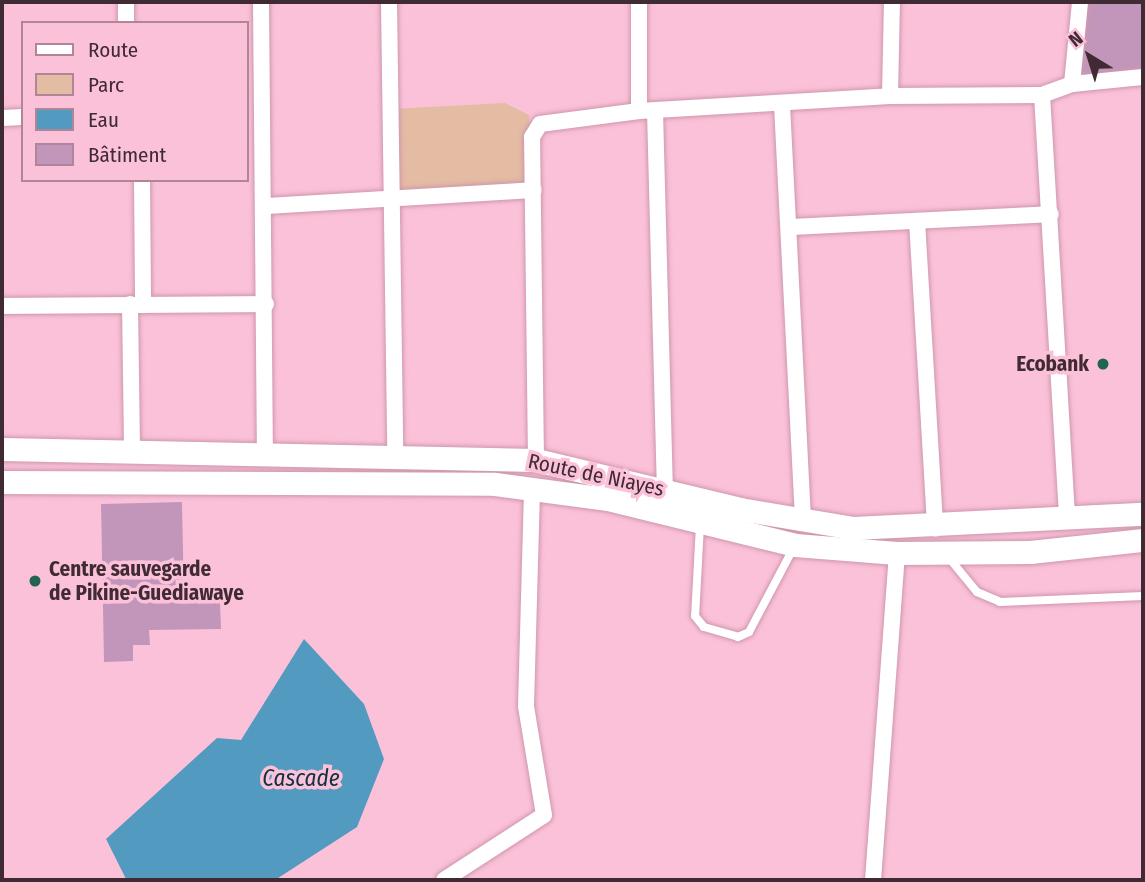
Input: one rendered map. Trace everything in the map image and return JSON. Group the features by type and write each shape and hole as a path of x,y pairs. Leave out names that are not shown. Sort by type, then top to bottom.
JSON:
{"main road":[{"name":"Route de Niayes","path":"2,449 265,455 395,453 536,460 803,520 934,528 1143,514"},
{"name":"Route de Niayes","path":"2,482 532,487 608,499 699,525 795,545 897,553 947,555 1143,540"}],"street":[{"path":"126,2 126,21"},
{"path":"261,2 254,118 266,206 265,455"},
{"path":"389,2 395,202 395,453"},
{"path":"639,2 647,111 665,489"},
{"path":"890,96 892,2"},
{"path":"1072,84 1080,2"},
{"path":"536,460 534,190 537,126 647,111 782,105 890,96 1042,95 1072,84 1143,77"},
{"path":"1042,95 1067,521"},
{"path":"782,105 803,520"},
{"path":"2,118 21,117"},
{"path":"132,453 142,182"},
{"path":"266,206 395,202 534,190"},
{"path":"789,227 1051,214"},
{"path":"917,221 934,528"},
{"path":"2,306 266,304"},
{"path":"444,880 544,815 526,706 532,487"},
{"path":"873,880 897,553"}],"lane":[{"path":"699,525 695,616 704,627 738,637 749,632 795,545"},
{"path":"947,555 977,592 1000,602 1143,596"}],"green space":[{"path":"505,103 529,115 532,189 395,198 391,109"}],"water":[{"name":"Cascade","path":"304,639 364,704 384,759 357,827 275,880 126,879 106,839 217,738 241,740"}],"building":[{"path":"1085,2 1143,2 1143,69 1078,77"},
{"path":"182,502 184,602 220,602 221,629 149,630 150,645 133,645 133,661 104,662 101,504"}],"place":[{"name":"Ecobank","path":"1103,364"},
{"name":"Centre sauvegarde de Pikine-Guediawaye","path":"35,581"}]}
